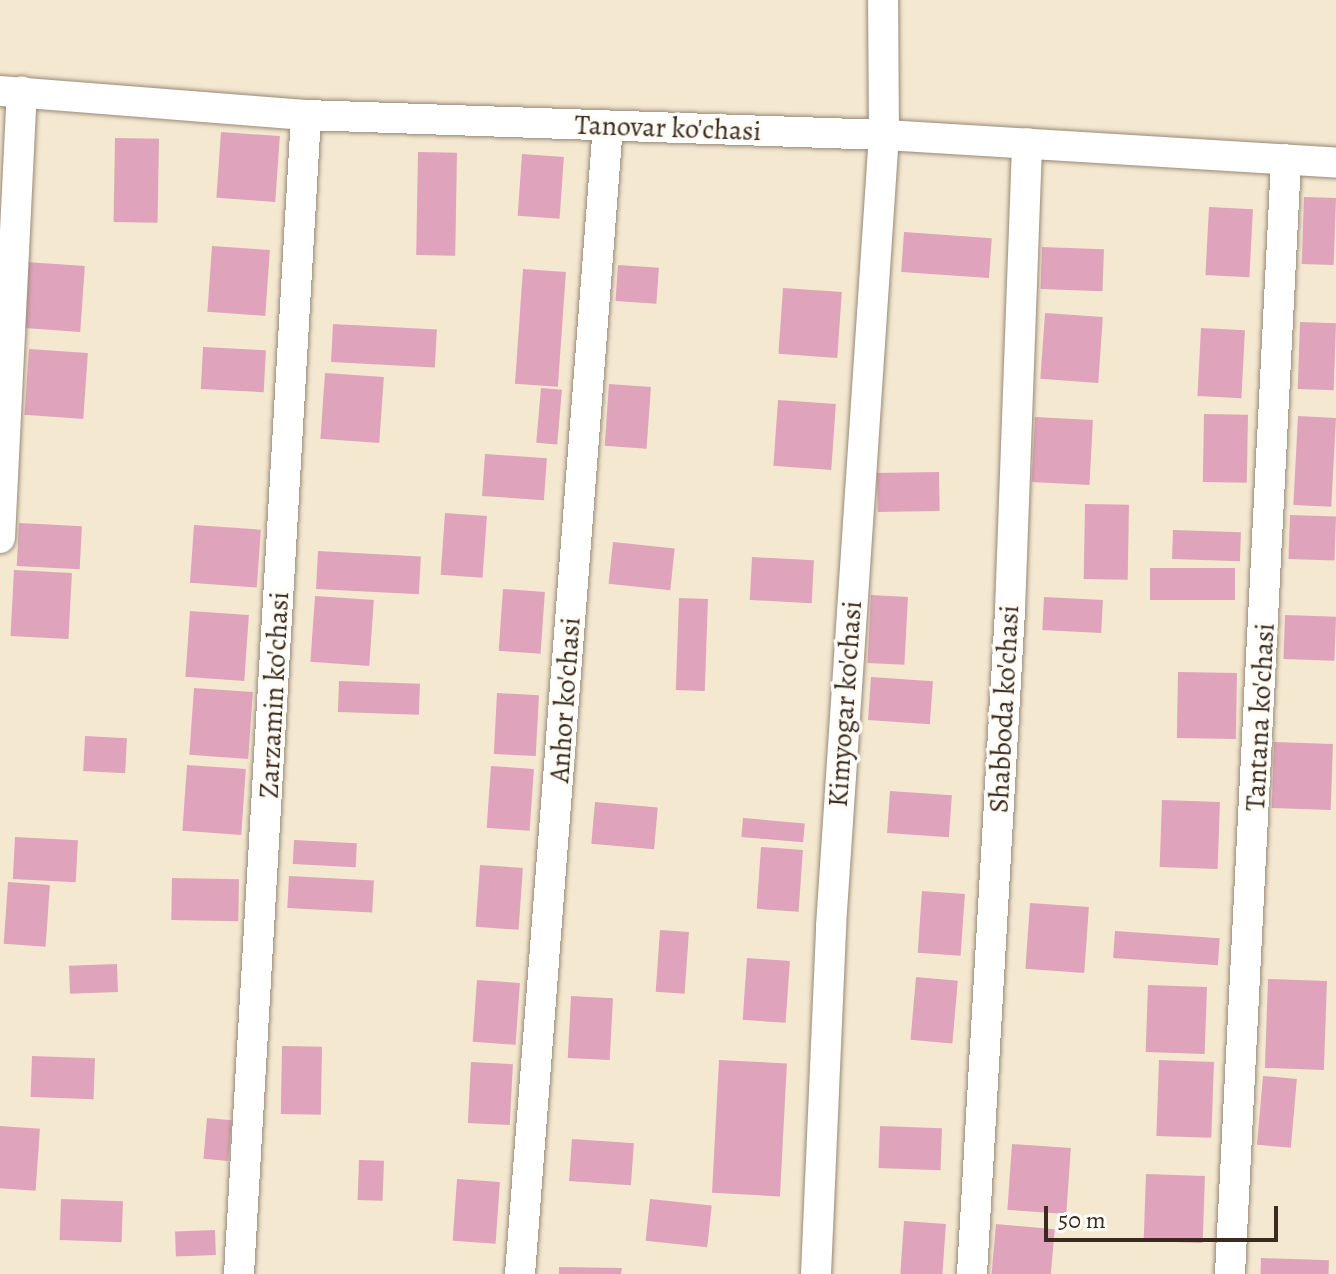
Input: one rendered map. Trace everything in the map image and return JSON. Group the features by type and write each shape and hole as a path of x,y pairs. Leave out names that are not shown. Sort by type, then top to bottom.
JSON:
{"street":[{"name":"Kimyogar ko'chasi","path":"816,1274 831,926 884,135 883,0"},
{"name":"Tanovar ko'chasi","path":"11,92 306,115 884,135 1336,163"},
{"path":"0,538 11,92"},
{"name":"Zarzamin ko'chasi","path":"239,1274 306,115"},
{"name":"Anhor ko'chasi","path":"520,1274 608,126"},
{"name":"Shabboda ko'chasi","path":"972,1274 1010,610 1027,143"},
{"name":"Tantana ko'chasi","path":"1230,1274 1286,159"}],"building":[{"path":"221,132 280,136 275,202 216,198"},
{"path":"115,138 159,139 158,223 114,222"},
{"path":"418,152 457,153 455,256 416,255"},
{"path":"522,154 564,157 560,219 518,216"},
{"path":"1304,197 1336,198 1334,265 1302,264"},
{"path":"1209,207 1253,209 1249,277 1205,275"},
{"path":"904,232 992,238 989,278 901,272"},
{"path":"212,246 270,250 265,316 207,312"},
{"path":"1042,247 1104,249 1102,291 1041,289"},
{"path":"26,262 85,266 80,332 21,328"},
{"path":"618,265 659,268 656,304 615,301"},
{"path":"523,269 566,272 558,387 515,384"},
{"path":"783,288 842,292 837,358 778,354"},
{"path":"1045,313 1103,317 1098,383 1040,379"},
{"path":"1300,322 1336,323 1334,390 1298,389"},
{"path":"333,324 437,329 435,367 331,362"},
{"path":"1201,328 1245,330 1241,398 1197,396"},
{"path":"203,347 266,350 264,392 201,389"},
{"path":"29,349 88,353 83,419 24,415"},
{"path":"325,373 384,377 379,443 320,439"},
{"path":"609,384 651,387 647,449 605,446"},
{"path":"541,388 562,390 557,445 536,443"},
{"path":"778,400 836,404 831,470 773,466"},
{"path":"1204,414 1248,415 1247,483 1203,482"},
{"path":"1298,416 1336,418 1331,507 1293,505"},
{"path":"1035,417 1093,420 1090,485 1032,482"},
{"path":"485,454 547,458 544,500 482,496"},
{"path":"939,472 940,511 878,512 877,473"},
{"path":"1085,504 1129,505 1128,580 1084,579"},
{"path":"445,513 487,516 483,578 441,575"},
{"path":"1290,515 1336,517 1334,561 1288,559"},
{"path":"19,523 82,526 80,569 17,566"},
{"path":"194,525 261,530 257,588 190,583"},
{"path":"1173,530 1241,532 1240,561 1172,559"},
{"path":"613,542 675,548 670,590 609,584"},
{"path":"318,551 421,556 419,594 316,589"},
{"path":"752,557 814,560 812,603 750,600"},
{"path":"1150,568 1235,568 1235,600 1150,600"},
{"path":"14,570 72,573 68,639 11,636"},
{"path":"503,589 545,592 541,654 499,651"},
{"path":"871,595 908,597 904,665 867,663"},
{"path":"315,596 374,600 369,666 310,662"},
{"path":"1044,597 1103,600 1101,633 1042,630"},
{"path":"679,598 708,599 705,691 676,690"},
{"path":"190,611 249,615 244,681 185,677"},
{"path":"1285,615 1336,617 1334,661 1283,659"},
{"path":"1178,672 1237,673 1236,739 1177,738"},
{"path":"871,677 933,681 930,724 868,720"},
{"path":"339,681 420,684 419,715 338,712"},
{"path":"194,688 253,692 248,759 189,755"},
{"path":"497,693 539,695 536,756 494,754"},
{"path":"85,736 127,738 125,773 83,771"},
{"path":"1274,742 1333,744 1331,810 1272,808"},
{"path":"187,765 246,769 241,835 182,831"},
{"path":"491,766 534,769 530,831 487,828"},
{"path":"890,791 952,795 949,837 887,833"},
{"path":"1162,800 1220,802 1218,869 1160,867"},
{"path":"595,802 658,807 654,849 591,844"},
{"path":"743,818 805,823 803,842 741,837"},
{"path":"15,837 78,840 76,882 13,879"},
{"path":"294,840 357,843 356,867 293,864"},
{"path":"761,847 803,850 799,912 757,909"},
{"path":"480,865 523,868 519,930 476,927"},
{"path":"289,876 374,880 372,912 287,908"},
{"path":"172,878 239,879 238,921 171,920"},
{"path":"8,882 50,885 46,947 4,944"},
{"path":"922,891 965,894 961,956 918,953"},
{"path":"1030,903 1089,907 1084,973 1025,969"},
{"path":"660,930 689,932 685,994 656,992"},
{"path":"1115,931 1220,938 1218,965 1113,958"},
{"path":"747,958 790,961 786,1023 743,1020"},
{"path":"117,964 118,992 70,994 69,966"},
{"path":"916,977 958,981 952,1043 911,1040"},
{"path":"1268,979 1327,981 1324,1070 1265,1068"},
{"path":"477,980 520,983 516,1045 473,1042"},
{"path":"1148,985 1207,987 1205,1054 1146,1052"},
{"path":"571,996 613,998 610,1060 568,1058"},
{"path":"282,1046 322,1047 321,1115 281,1114"},
{"path":"32,1056 95,1058 94,1099 31,1097"},
{"path":"719,1060 787,1064 780,1196 712,1193"},
{"path":"1159,1060 1214,1062 1211,1138 1156,1136"},
{"path":"471,1062 513,1064 510,1125 468,1123"},
{"path":"1263,1076 1297,1079 1291,1148 1257,1145"},
{"path":"207,1118 232,1120 228,1161 203,1159"},
{"path":"0,1126 40,1129 36,1191 0,1188"},
{"path":"880,1126 942,1128 940,1170 879,1168"},
{"path":"572,1139 634,1143 631,1185 569,1181"},
{"path":"1012,1144 1071,1148 1066,1214 1007,1210"},
{"path":"359,1160 384,1161 383,1201 358,1200"},
{"path":"1146,1174 1205,1176 1203,1243 1144,1241"},
{"path":"457,1179 500,1182 496,1244 453,1241"},
{"path":"61,1199 123,1201 122,1242 60,1240"},
{"path":"650,1199 712,1205 707,1247 646,1241"},
{"path":"904,1221 946,1224 942,1274 900,1274"},
{"path":"996,1224 1055,1229 1051,1274 992,1274"},
{"path":"215,1230 216,1255 176,1256 175,1231"},
{"path":"1261,1258 1329,1260 1328,1274 1260,1274"},
{"path":"559,1267 622,1268 621,1274 559,1274"}]}
